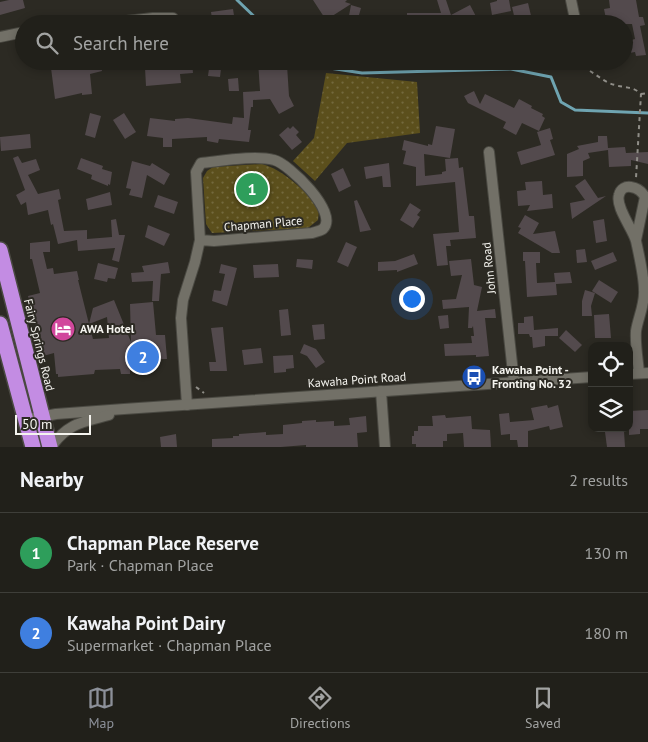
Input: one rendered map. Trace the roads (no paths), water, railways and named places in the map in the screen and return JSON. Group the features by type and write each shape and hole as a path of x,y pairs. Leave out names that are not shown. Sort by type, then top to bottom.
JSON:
{"highway":[{"name":"Fairy Springs Road","path":"0,250 50,447"},
{"path":"0,324 32,447"}],"street":[{"path":"571,0 574,15"},
{"path":"0,38 15,34"},
{"name":"John Road","path":"489,152 514,382"},
{"name":"Chapman Place","path":"187,405 181,318 183,300 200,240 196,172 200,163 261,158 275,160 288,168 318,198 323,206 326,220 325,227 312,233 214,241 200,240"},
{"path":"636,240 645,197 637,187 634,187 627,188 621,192 619,203 636,240 644,290 636,329 639,373"},
{"name":"Kawaha Point Road","path":"25,420 42,416 124,408 588,377"},
{"path":"381,391 385,447"},
{"name":"Kawaha Point Road","path":"50,447 58,436 73,426 108,416 124,408"}],"waterway":[{"path":"237,0 253,15"},
{"path":"342,70 362,73 474,70"},
{"path":"516,70 551,77 561,102 575,110 648,113"}],"place":[{"name":"Chapman Place Reserve","path":"252,189"},
{"name":"AWA Hotel","path":"63,329"},
{"name":"Kawaha Point Dairy","path":"143,357"},
{"name":"Kawaha Point - Fronting No. 32","path":"474,377"}]}
